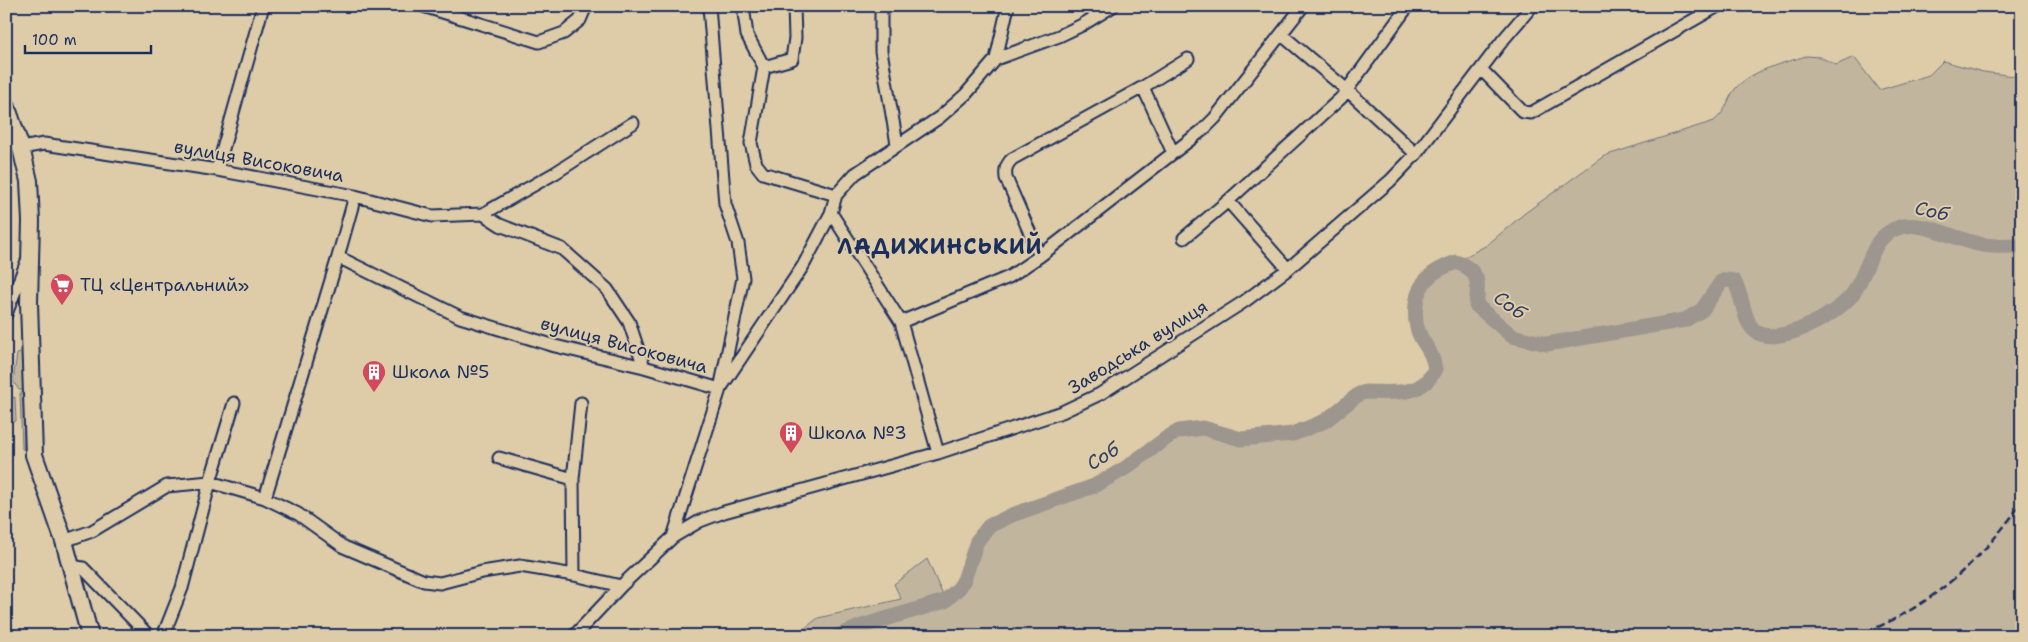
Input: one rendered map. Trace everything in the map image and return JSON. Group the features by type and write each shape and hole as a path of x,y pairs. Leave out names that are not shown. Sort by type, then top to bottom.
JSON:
{"highway":[{"path":"7,107 29,181 29,303 34,456 64,540 90,636"}],"street":[{"path":"217,170 263,6"},
{"path":"423,6 539,42 564,33 580,20 586,6"},
{"path":"674,537 720,389 743,278 738,243 724,204 709,6"},
{"path":"743,6 747,36 764,67 751,143 756,164 763,173 836,194"},
{"path":"764,67 792,59 795,38 794,6"},
{"path":"881,6 881,51 897,144"},
{"path":"996,59 1008,6"},
{"path":"720,389 794,282 831,214 836,194 855,174 952,108 996,59 1082,26 1112,6"},
{"path":"901,322 1009,277 1040,256 1173,153 1215,118 1303,6"},
{"path":"1184,238 1228,201 1341,98 1408,6"},
{"name":"Заводська вулиця","path":"574,636 621,586 674,537 700,521 724,512 938,453 1062,412 1088,401 1245,300 1288,269 1390,181 1416,154 1532,6"},
{"path":"1481,69 1522,112 1531,113 1718,6"},
{"path":"1282,35 1347,90 1416,154"},
{"path":"1040,256 1006,178 1005,170 1008,163 1012,158 1142,87 1188,59"},
{"path":"1142,87 1173,153"},
{"path":"356,196 432,216 482,214 555,173 633,123"},
{"name":"вулиця Високовича","path":"20,148 44,144 217,170 356,196 338,257 460,317 555,346 644,367 720,389"},
{"path":"1228,201 1288,269"},
{"path":"482,214 500,225 562,249 607,289 630,322 644,367"},
{"path":"831,214 901,322 938,453"},
{"path":"8,310 30,252"},
{"path":"265,498 338,257"},
{"path":"8,310 18,301 29,303"},
{"path":"163,636 182,588 210,482 234,403"},
{"path":"574,575 573,479 581,403"},
{"path":"499,458 573,479"},
{"path":"64,540 92,531 167,486 210,482 265,498 298,514 344,547 424,581 440,583 482,572 520,566 574,575 621,586"},
{"path":"71,566 83,568 149,636"}],"shaded area":[{"path":"1806,56 1820,57 1836,65 1854,57 1879,90 1929,75 1943,61 1983,72 2022,77 2022,636 795,636 818,618 901,599 894,584 927,559 945,600 959,588 964,579 980,535 997,521 1094,486 1124,470 1167,437 1179,431 1203,428 1241,439 1293,434 1325,421 1359,394 1365,392 1411,391 1423,385 1435,369 1433,358 1417,330 1415,319 1417,296 1426,278 1440,268 1456,262 1487,245 1525,213 1604,156 1714,121 1722,113 1732,93 1742,82 1768,68"},
{"path":"23,352 24,390 19,390 13,381 17,354"},
{"path":"20,393 24,393 24,449 22,449"},
{"path":"15,397 16,421 12,422 6,413 6,400"}],"waterway":[{"name":"Соб","path":"838,636 862,626 945,601 959,588 964,580 977,541 989,526 1012,515 1094,486 1124,469 1179,431 1203,428 1241,439 1293,434 1325,421 1359,394 1365,392 1405,391 1422,385 1435,369 1430,352 1417,328 1415,311 1418,295 1424,282 1429,277 1441,268 1456,262 1464,265 1474,274 1478,291 1476,305 1512,336 1547,344 1685,320 1702,310 1721,282 1726,280 1734,281 1745,314 1750,326 1754,330 1764,335 1791,332 1822,319 1847,300 1858,286 1879,241 1891,231 1903,226 1929,228 1983,245 2022,246"}],"railway":[{"path":"1855,636 1881,626 1905,613 1949,583 1988,545 2022,502"}],"place":[{"name":"ТЦ «Центральний»","path":"62,306"},
{"name":"Школа №5","path":"374,393"},
{"name":"Школа №3","path":"791,454"}],"district":[{"name":"ЛАДИЖИНСЬКИЙ","path":"940,246"}]}
